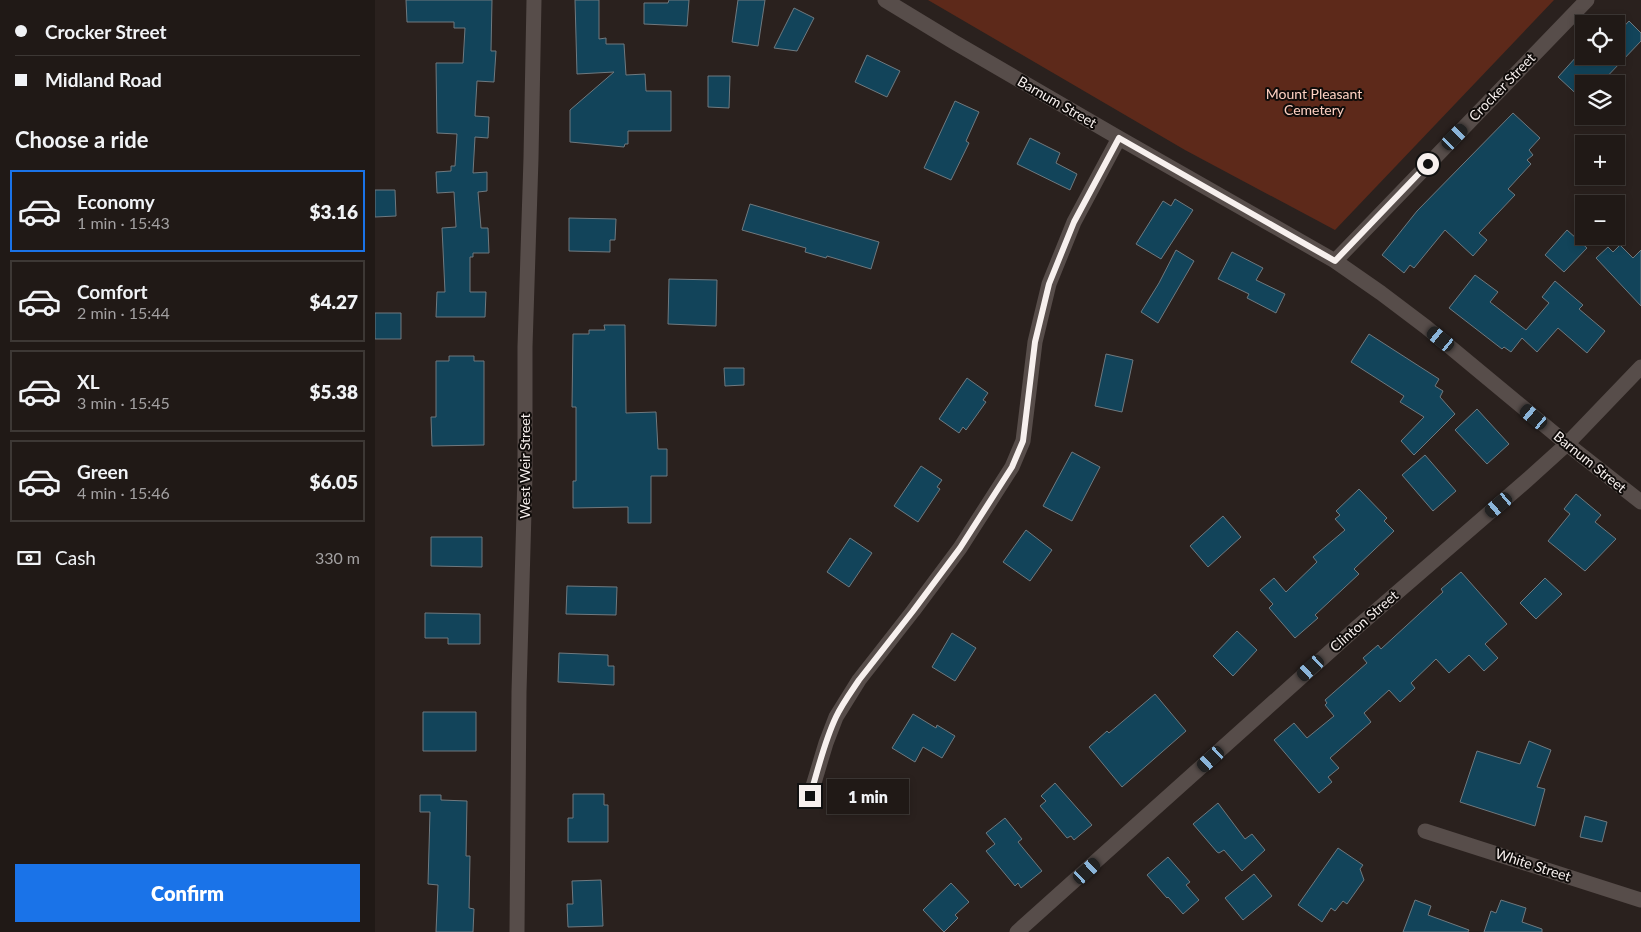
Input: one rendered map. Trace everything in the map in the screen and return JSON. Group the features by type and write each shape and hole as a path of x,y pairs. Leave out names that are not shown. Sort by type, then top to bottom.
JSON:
{"street":[{"name":"West Weir Street","path":"517,932 518,709 525,485 525,347 534,0"},
{"name":"Barnum Street","path":"885,0 1119,138 1335,261 1426,328 1641,502"},
{"name":"Crocker Street","path":"1335,261 1587,0"},
{"path":"810,796 836,717 854,688 960,548 1012,467 1023,441 1035,342 1049,284 1074,222 1119,138"},
{"name":"Clinton Street","path":"1017,932 1333,649 1567,444 1641,367"},
{"name":"White Street","path":"1425,831 1641,900"}],"green space":[{"name":"Mount Pleasant Cemetery","path":"928,0 1554,0 1335,230 1185,150"}],"building":[{"path":"406,0 492,0 491,51 496,51 494,82 477,81 475,116 489,117 488,138 475,137 473,173 487,172 487,191 478,192 481,228 488,228 489,253 473,253 473,257 470,257 470,292 486,292 485,317 436,317 437,292 445,292 442,228 456,227 454,192 437,193 436,172 451,171 451,166 455,166 457,134 437,133 436,63 463,63 465,28 454,28 454,22 407,22"},
{"path":"575,0 599,0 599,39 606,38 606,44 624,44 626,75 645,74 646,91 671,91 671,131 628,131 628,144 625,144 624,147 570,142 570,110 614,72 577,74"},
{"path":"669,0 689,0 687,26 644,24 644,3 668,3"},
{"path":"738,0 765,0 758,46 732,42"},
{"path":"794,8 814,18 797,51 774,48"},
{"path":"1629,21 1641,33 1641,41 1625,58 1625,25"},
{"path":"867,55 900,71 887,97 855,82"},
{"path":"1575,58 1575,65 1618,65 1609,75 1575,75 1575,93 1558,77"},
{"path":"708,76 730,76 729,108 708,107"},
{"path":"955,101 979,112 966,141 969,143 951,180 924,168"},
{"path":"1513,113 1540,138 1529,150 1533,155 1527,160 1531,164 1508,189 1515,195 1479,233 1487,240 1473,256 1445,230 1414,268 1410,265 1404,273 1382,255 1417,211"},
{"path":"1030,138 1060,153 1056,163 1077,174 1070,190 1017,164"},
{"path":"375,190 395,190 396,216 375,217"},
{"path":"1175,199 1193,210 1161,259 1136,244 1163,201 1171,206"},
{"path":"750,204 879,242 871,269 827,256 826,258 805,252 806,248 742,230"},
{"path":"569,218 616,219 615,240 610,240 610,252 569,251"},
{"path":"1567,230 1575,237 1575,245 1584,245 1587,248 1564,272 1545,255"},
{"path":"1620,245 1633,258 1641,250 1641,306 1596,258 1608,247 1613,252"},
{"path":"1176,250 1194,261 1158,323 1141,312"},
{"path":"1232,252 1263,268 1256,280 1285,294 1276,313 1247,298 1249,294 1218,279"},
{"path":"1475,275 1498,292 1490,302 1526,330 1549,303 1542,297 1555,281 1583,305 1579,309 1605,331 1587,353 1558,328 1537,352 1522,338 1511,352 1504,347 1502,349 1449,308"},
{"path":"669,279 717,280 716,326 668,324"},
{"path":"375,313 401,313 401,339 375,339"},
{"path":"604,325 625,325 626,413 656,412 658,449 667,449 667,476 651,476 651,523 628,523 628,507 573,508 573,481 576,481 576,407 572,407 573,334 589,334 589,330 605,330"},
{"path":"1369,334 1439,379 1435,386 1443,391 1440,397 1455,414 1414,455 1401,441 1424,417 1400,402 1404,396 1351,362"},
{"path":"1106,354 1133,360 1122,412 1095,406"},
{"path":"449,356 474,356 474,361 484,361 484,445 432,446 431,417 436,417 436,361 449,361"},
{"path":"724,368 744,368 744,385 725,386"},
{"path":"967,378 988,393 983,400 986,402 966,430 963,427 959,433 939,419"},
{"path":"1477,409 1509,444 1487,464 1455,430"},
{"path":"1072,452 1100,467 1072,521 1043,506"},
{"path":"1425,455 1456,491 1433,511 1402,475"},
{"path":"921,466 942,480 937,487 940,489 918,522 894,506"},
{"path":"1359,489 1387,518 1384,521 1394,531 1354,569 1359,574 1315,615 1318,618 1295,638 1269,608 1273,604 1260,590 1274,578 1286,592 1317,562 1313,557 1345,530 1335,519 1340,515 1336,511"},
{"path":"1576,494 1601,515 1595,522 1616,539 1585,571 1548,541 1570,514 1564,509"},
{"path":"1223,516 1241,537 1208,567 1190,546"},
{"path":"1026,530 1052,550 1030,581 1003,562"},
{"path":"431,537 482,537 482,567 431,566"},
{"path":"850,538 872,553 849,587 827,572"},
{"path":"1461,572 1507,624 1485,644 1498,658 1484,671 1469,655 1449,673 1436,659 1411,683 1415,688 1400,702 1389,690 1364,713 1371,722 1330,758 1339,768 1328,777 1332,782 1319,793 1274,740 1294,723 1307,738 1334,716 1325,705 1327,703 1325,700 1367,663 1363,658 1378,645 1381,649 1443,592 1441,589"},
{"path":"1545,578 1562,594 1536,619 1520,603"},
{"path":"567,586 617,587 616,615 566,614"},
{"path":"425,613 480,614 480,644 448,644 448,638 425,638"},
{"path":"1237,631 1257,650 1233,676 1213,656"},
{"path":"952,633 976,648 955,681 932,667"},
{"path":"559,653 608,655 608,666 614,666 614,685 558,682"},
{"path":"1155,694 1186,731 1122,787 1089,747 1107,731 1109,733"},
{"path":"423,712 476,712 476,751 423,751"},
{"path":"913,714 936,728 937,725 955,736 942,758 923,747 915,762 892,748"},
{"path":"1529,741 1551,750 1537,787 1545,789 1535,826 1460,802 1477,751 1520,764"},
{"path":"1055,783 1092,825 1074,840 1071,836 1067,838 1040,806 1046,801 1041,796"},
{"path":"573,794 604,794 604,805 608,805 608,842 568,842 568,818 573,818"},
{"path":"420,795 441,795 441,800 467,801 466,856 470,856 469,908 474,909 473,932 436,932 438,885 428,884 430,812 420,812"},
{"path":"1218,803 1245,839 1252,834 1265,850 1242,871 1224,850 1219,853 1217,852 1193,824"},
{"path":"1585,816 1607,822 1602,842 1580,837"},
{"path":"1005,818 1022,839 1018,842 1042,871 1021,888 1018,883 1015,886 986,851 995,844 986,833"},
{"path":"1338,848 1363,865 1360,869 1364,880 1347,904 1343,901 1335,911 1331,908 1322,922 1298,905"},
{"path":"1168,857 1190,882 1186,885 1199,900 1183,914 1147,875"},
{"path":"1254,874 1272,896 1243,920 1225,898"},
{"path":"601,880 603,926 568,927 567,904 573,904 572,881"},
{"path":"951,883 969,902 955,915 958,918 944,932 923,910"},
{"path":"1415,900 1431,906 1428,915 1469,930 1468,932 1403,932"},
{"path":"1501,900 1526,908 1522,922 1542,929 1542,932 1484,932 1491,911 1496,913"}],"route":[{"path":"810,796 836,717 851,692 960,548 1012,467 1023,441 1035,342 1043,302 1055,265 1074,222 1119,138 1335,261 1428,164"}]}
